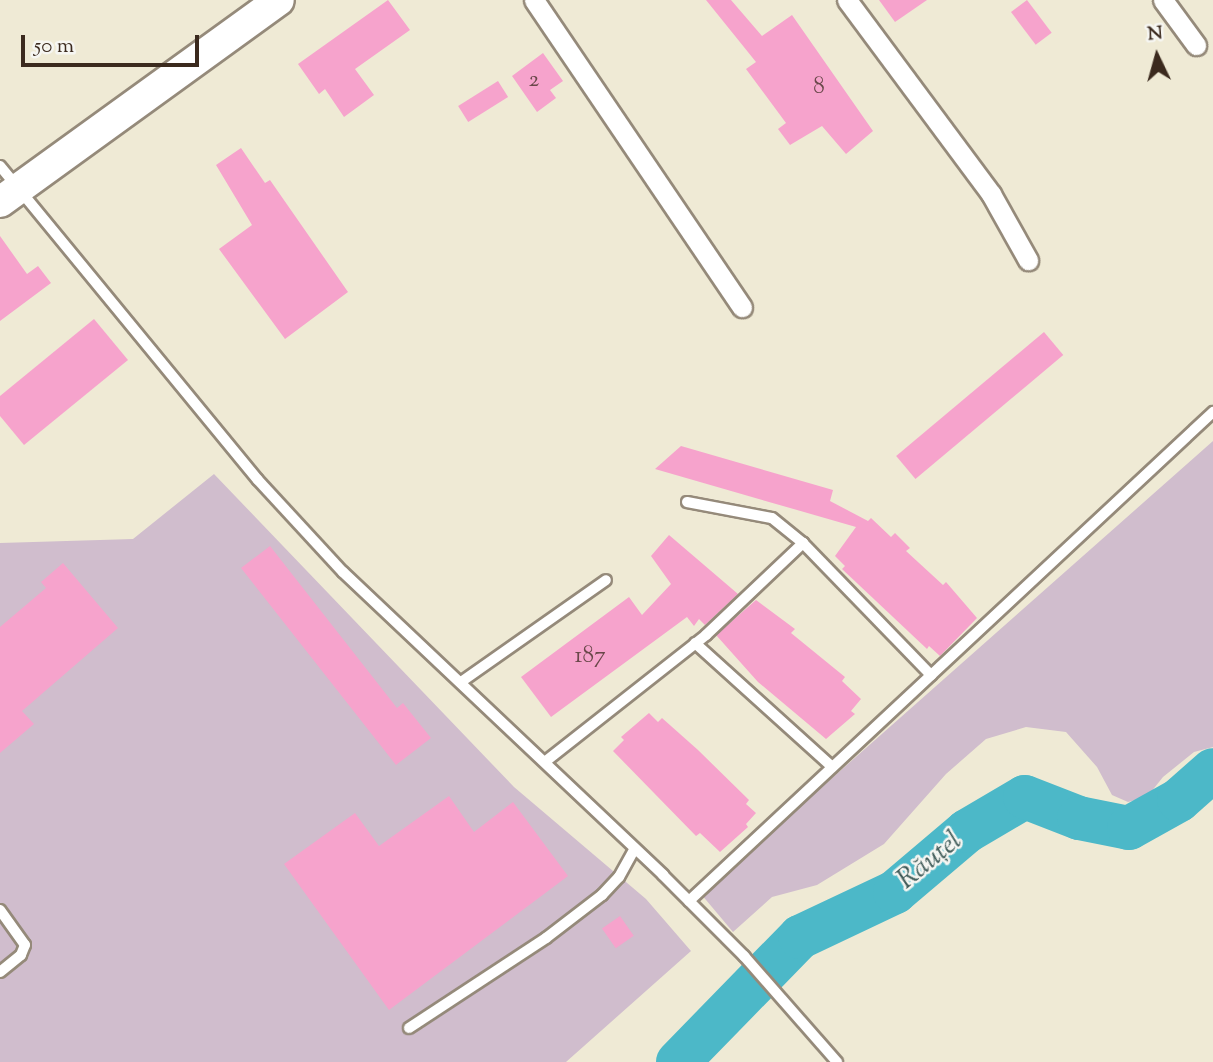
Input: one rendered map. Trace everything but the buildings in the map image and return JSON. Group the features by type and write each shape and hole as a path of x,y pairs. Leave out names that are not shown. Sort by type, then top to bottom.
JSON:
{"main road":[{"path":"6,186 278,0"}],"street":[{"path":"534,0 742,307"},
{"path":"847,0 990,194 1028,260"},
{"path":"1163,0 1196,45"}],"lane":[{"path":"6,186 258,480 343,572 546,761 689,901 744,956 838,1062"},
{"path":"689,901 1213,412"},
{"path":"687,502 772,518 803,542 931,675"},
{"path":"546,761 695,643 803,542"},
{"path":"461,682 606,580"},
{"path":"695,643 832,767"},
{"path":"409,1028 547,939 620,877 634,850"},
{"path":"0,911 25,944 21,955 0,972"}],"shaded area":[{"path":"1213,441 1213,747 1194,752 1163,777 1147,797 1128,802 1112,795 1097,767 1066,732 1026,727 986,739 946,774 884,844 817,885 772,897 733,932 701,894"},
{"path":"214,474 514,787 646,899 691,951 566,1062 0,1062 0,543 133,539"}],"waterway":[{"name":"Răuțel","path":"678,1062 800,937 895,892 967,831 1025,797 1079,818 1129,828 1179,800 1213,770"}]}
